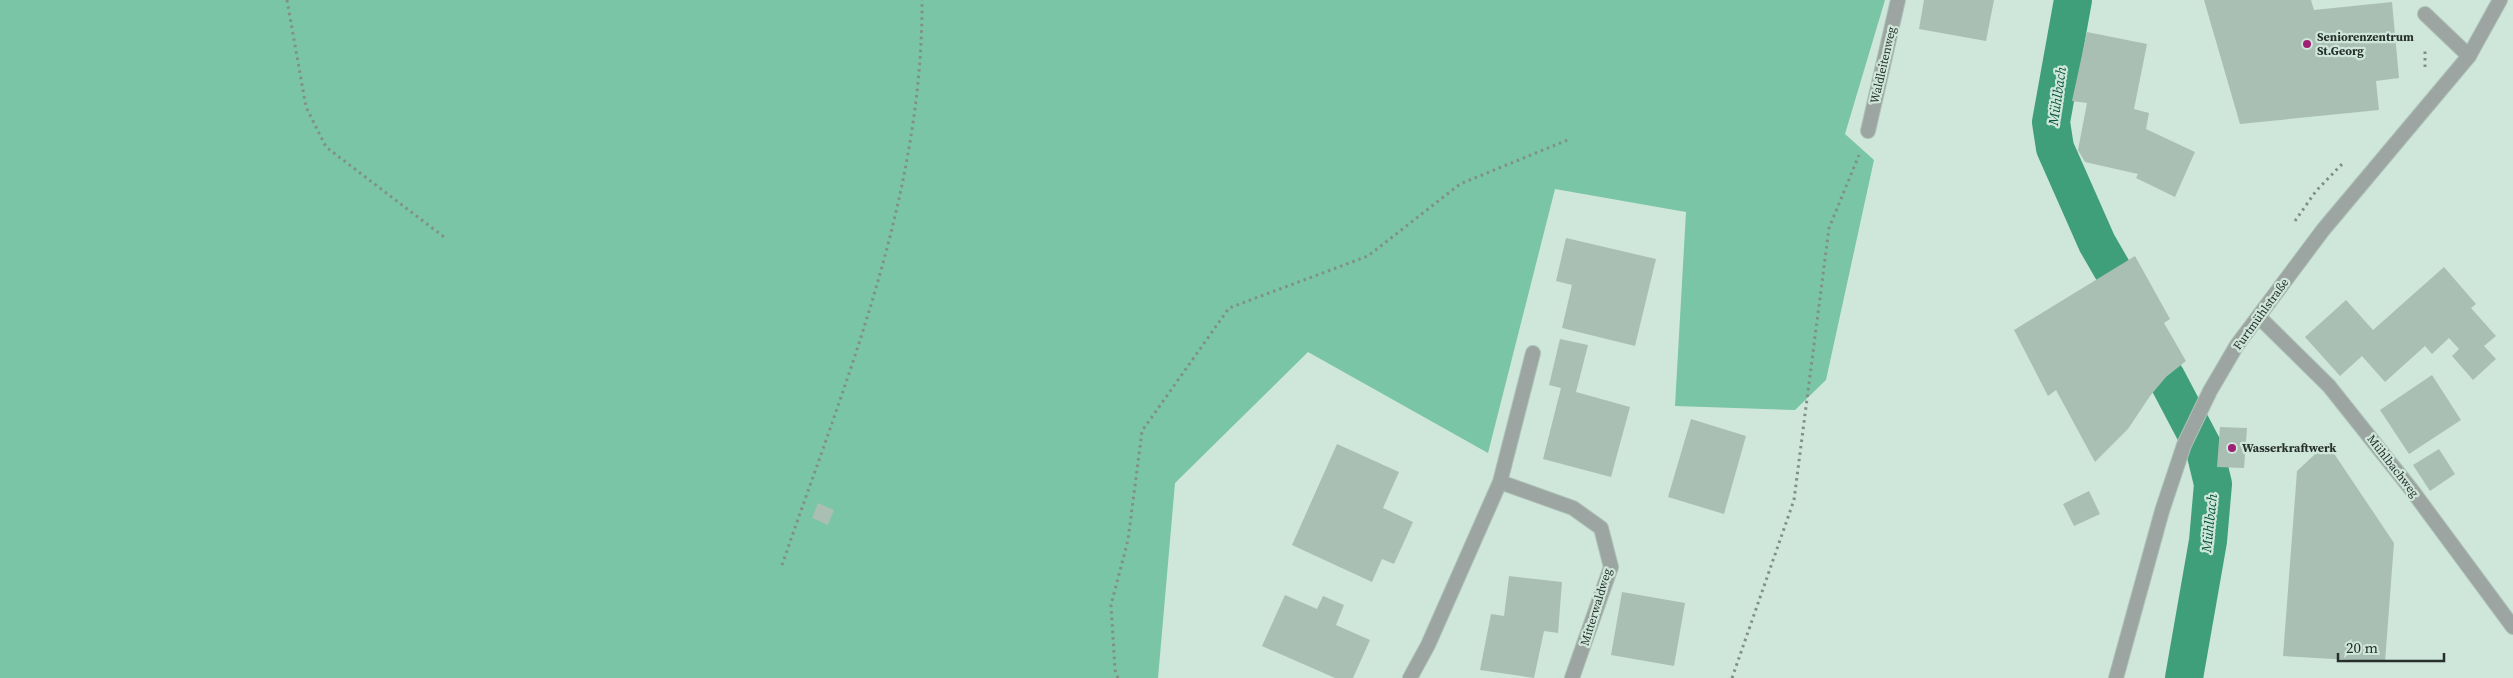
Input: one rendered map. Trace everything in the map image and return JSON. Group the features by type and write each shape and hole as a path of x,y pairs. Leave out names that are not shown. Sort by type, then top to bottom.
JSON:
{"street":[{"name":"Waldleitenweg","path":"1868,131 1898,0"},
{"name":"Furtmühlstraße","path":"2116,678 2162,511 2184,445 2210,391 2237,344 2323,230 2469,56 2500,0"},
{"path":"2505,0 2513,6"},
{"path":"2425,14 2469,56"},
{"name":"Mühlbachweg","path":"2259,317 2329,386 2412,489 2513,627"},
{"path":"1410,678 1428,645 1500,482 1533,353"},
{"name":"Mitterwaldweg","path":"1500,482 1573,508 1601,528 1611,567 1572,678"}],"path":[{"path":"287,0 306,107 326,147 444,237"},
{"path":"782,565 879,282 910,145 922,24 922,0"},
{"path":"1732,678 1794,500 1829,228 1868,131"},
{"path":"1118,678 1115,670 1111,605 1128,540 1142,431 1228,308 1368,256 1460,184 1570,139"}],"green space":[{"path":"0,0 1885,0 1845,134 1874,160 1826,380 1795,410 1675,406 1686,212 1555,189 1488,453 1308,352 1175,483 1158,678 0,678"}],"building":[{"path":"1924,0 1994,0 1986,41 1919,29"},
{"name":"Seniorenzentrum St.Georg","path":"2204,0 2311,0 2314,10 2392,2 2399,78 2376,81 2379,110 2240,124"},
{"path":"2087,32 2147,44 2134,109 2149,113 2146,129 2195,152 2175,197 2136,178 2138,174 2085,162 2078,150 2087,103 2072,101"},
{"path":"1566,238 1656,259 1635,346 1562,328 1572,285 1556,281"},
{"path":"2135,256 2170,319 2164,323 2186,361 2166,377 2150,396 2128,429 2095,462 2056,390 2048,396 2014,330"},
{"path":"2444,267 2476,304 2471,308 2496,336 2484,346 2496,359 2473,380 2452,356 2459,349 2449,338 2432,354 2425,346 2385,382 2362,356 2340,376 2305,337 2346,300 2373,330"},
{"path":"1560,339 1588,345 1576,392 1630,407 1611,477 1543,459 1561,388 1549,385"},
{"path":"2432,375 2461,420 2409,454 2380,410"},
{"path":"1691,419 1746,436 1724,514 1668,497"},
{"name":"Wasserkraftwerk","path":"2220,427 2247,428 2244,468 2217,467"},
{"path":"2327,443 2394,543 2385,662 2283,656 2297,471"},
{"path":"1337,444 1399,472 1383,508 1413,522 1394,564 1382,559 1372,582 1292,545"},
{"path":"2439,449 2455,474 2430,491 2413,465"},
{"path":"2089,491 2100,514 2074,526 2063,504"},
{"path":"818,503 834,510 828,525 812,518"},
{"path":"1509,576 1562,582 1558,633 1544,631 1534,678 1480,670 1491,614 1504,616"},
{"path":"1622,592 1685,603 1674,666 1611,655"},
{"path":"1285,595 1317,609 1323,596 1344,605 1336,625 1370,640 1353,678 1335,678 1262,646"}],"waterway":[{"name":"Mühlbach","path":"2073,0 2051,122 2055,148 2097,243 2112,269"},
{"name":"Mühlbach","path":"2166,377 2205,451 2213,484 2208,541 2184,678"}],"place":[{"name":"Seniorenzentrum St.Georg","path":"2307,44"},
{"name":"Wasserkraftwerk","path":"2232,448"}]}
